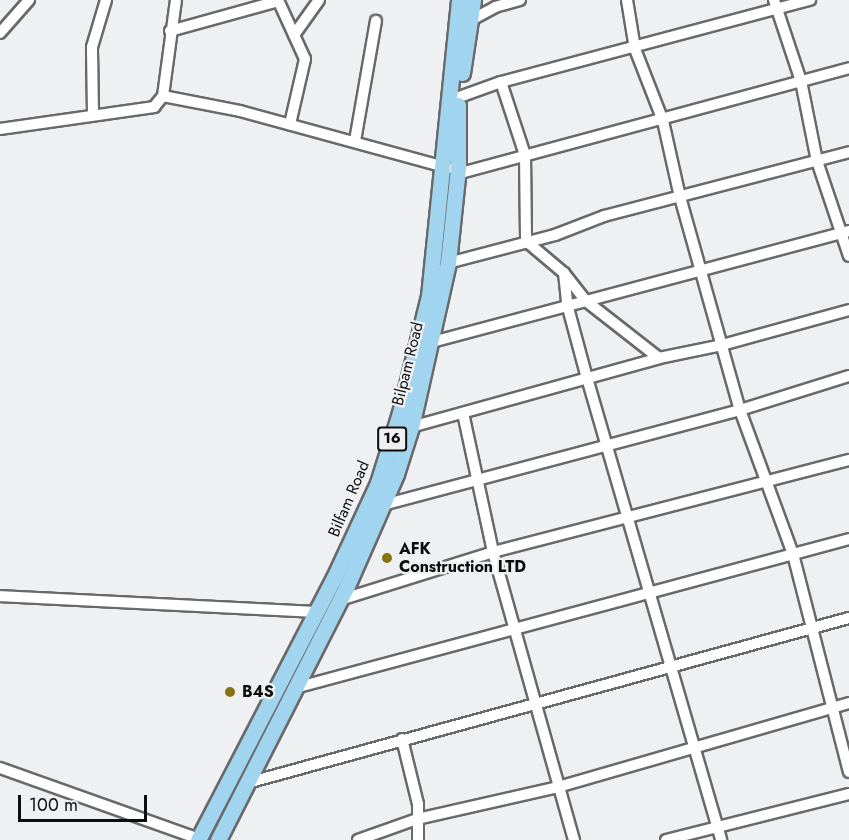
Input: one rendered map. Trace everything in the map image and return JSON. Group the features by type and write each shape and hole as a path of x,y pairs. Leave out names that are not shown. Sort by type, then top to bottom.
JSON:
{"main road":[{"name":"16","path":"454,97 459,0"},
{"name":"Bilpam Road","path":"218,840 340,600 383,505 411,427 448,263 454,97 471,20 473,0"},
{"name":"Bilfam Road","path":"199,840 317,612 378,483 400,413 429,296 453,170"}],"street":[{"path":"0,33 29,0"},
{"path":"93,113 92,47 106,0"},
{"path":"0,129 93,113 154,107 163,96 176,0"},
{"path":"170,31 278,0 305,59 290,124"},
{"path":"294,34 319,0"},
{"path":"471,20 495,7 520,0"},
{"path":"627,0 635,49 663,121 680,197 740,410 793,554 849,772"},
{"path":"454,97 501,82 635,49 775,5 810,0"},
{"path":"775,5 801,81 817,161 846,232 849,256"},
{"path":"356,141 376,21"},
{"path":"163,96 290,124 453,170 663,121 849,68"},
{"path":"501,82 525,155 526,241 564,273 586,301 659,358"},
{"path":"448,263 849,152"},
{"path":"432,342 567,304 586,301 846,232"},
{"path":"564,273 567,304 587,378 674,666 721,840"},
{"path":"411,427 659,358 722,345 849,310"},
{"path":"383,505 476,477 740,410 849,376"},
{"path":"463,413 493,552 574,840"},
{"path":"340,600 493,552 849,460"},
{"path":"295,688 849,539"},
{"path":"0,596 317,612"},
{"path":"247,783 535,702 849,618"},
{"path":"358,840 417,819 558,787 849,703"},
{"path":"402,739 418,804 418,840"},
{"path":"0,768 199,840"},
{"path":"666,840 849,794"}],"place":[{"name":"AFK Construction LTD","path":"387,558"},
{"name":"B4S","path":"230,692"}]}
